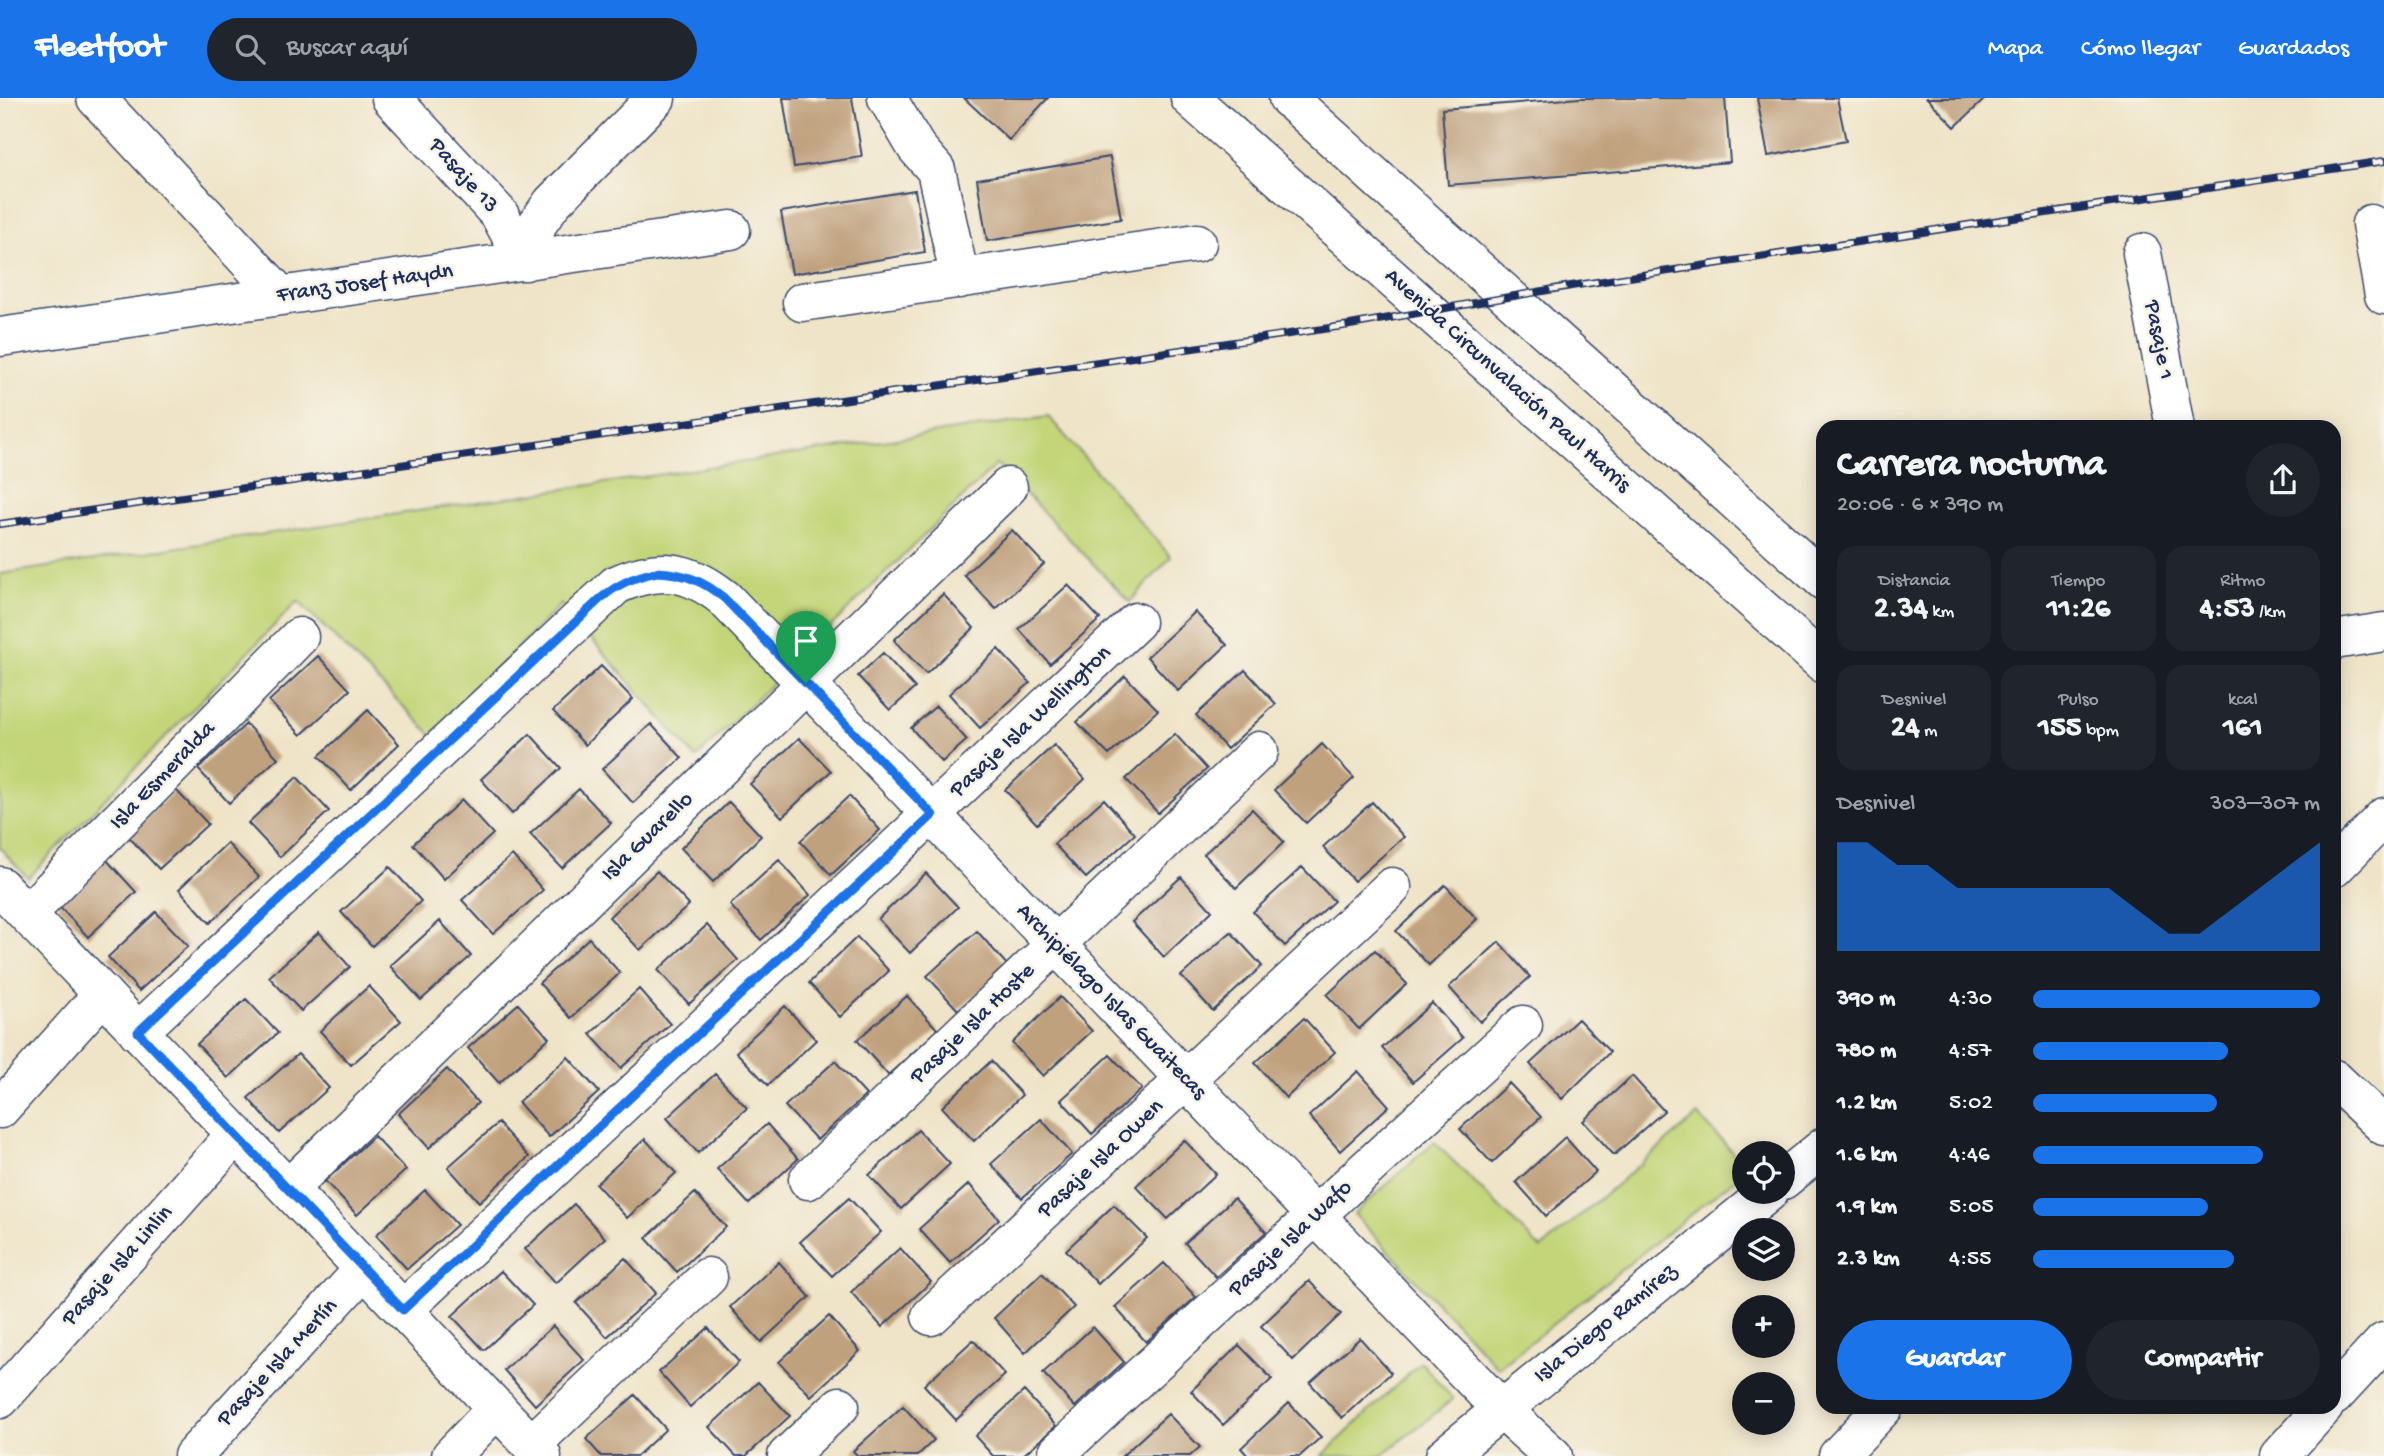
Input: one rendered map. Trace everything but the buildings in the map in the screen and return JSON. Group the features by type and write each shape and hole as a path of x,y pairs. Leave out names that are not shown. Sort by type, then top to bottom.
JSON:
{"street":[{"path":"96,98 281,296"},
{"name":"Pasaje 13","path":"391,98 499,214 525,261"},
{"path":"525,261 538,223 552,203 656,98"},
{"path":"887,98 916,147 936,170 960,279"},
{"name":"Avenida Circunvalación Paul Harris","path":"1190,98 1816,657"},
{"path":"1288,98 1816,574"},
{"path":"2371,224 2384,295"},
{"name":"Franz Josef Haydn","path":"7,327 281,296 730,230"},
{"path":"802,303 1198,243"},
{"name":"Pasaje 1","path":"2142,253 2174,420"},
{"name":"Isla Guarello","path":"288,1189 1008,487"},
{"name":"Archipiélago Islas Guaitecas","path":"138,1032 600,599 626,581 657,572 676,573 710,586 724,598 1501,1409 1553,1456"},
{"name":"Pasaje Isla Wellington","path":"403,1310 1136,622"},
{"path":"2341,639 2384,632"},
{"name":"Isla Esmeralda","path":"27,914 299,637"},
{"name":"Pasaje Isla Hoste","path":"808,1180 1259,751"},
{"path":"2341,861 2384,817"},
{"path":"0,887 537,1450 708,1278"},
{"name":"Pasaje Isla Owen","path":"932,1316 1392,887"},
{"path":"0,1109 103,994"},
{"name":"Pasaje Isla Wafo","path":"1058,1452 1523,1025"},
{"path":"2341,1086 2384,1126"},
{"name":"Pasaje Isla Linlin","path":"0,1399 236,1134"},
{"path":"1795,1170 1816,1153"},
{"name":"Isla Diego Ramírez","path":"1445,1456 1754,1204"},
{"name":"Pasaje Isla Merlín","path":"192,1456 364,1269"},
{"path":"2341,1388 2384,1342"},
{"path":"786,1456 840,1406"},
{"path":"451,1456 497,1408"},
{"path":"1838,1456 1877,1414"},
{"path":"2279,1456 2318,1414"}],"green space":[{"path":"1048,416 1171,557 1130,602 997,464 696,758 561,604 432,735 298,601 28,878 0,848 0,574"},
{"path":"1698,1115 1732,1152 1732,1181 1498,1368 1354,1214 1434,1142 1541,1249"},
{"path":"1421,1362 1453,1399 1381,1456 1322,1456"}],"railway":[{"path":"0,524 1350,325 1571,286 2384,161"}],"route":[{"path":"657,572 676,573 710,586 806,683 933,815 403,1310 138,1032 616,586 657,572"}]}
